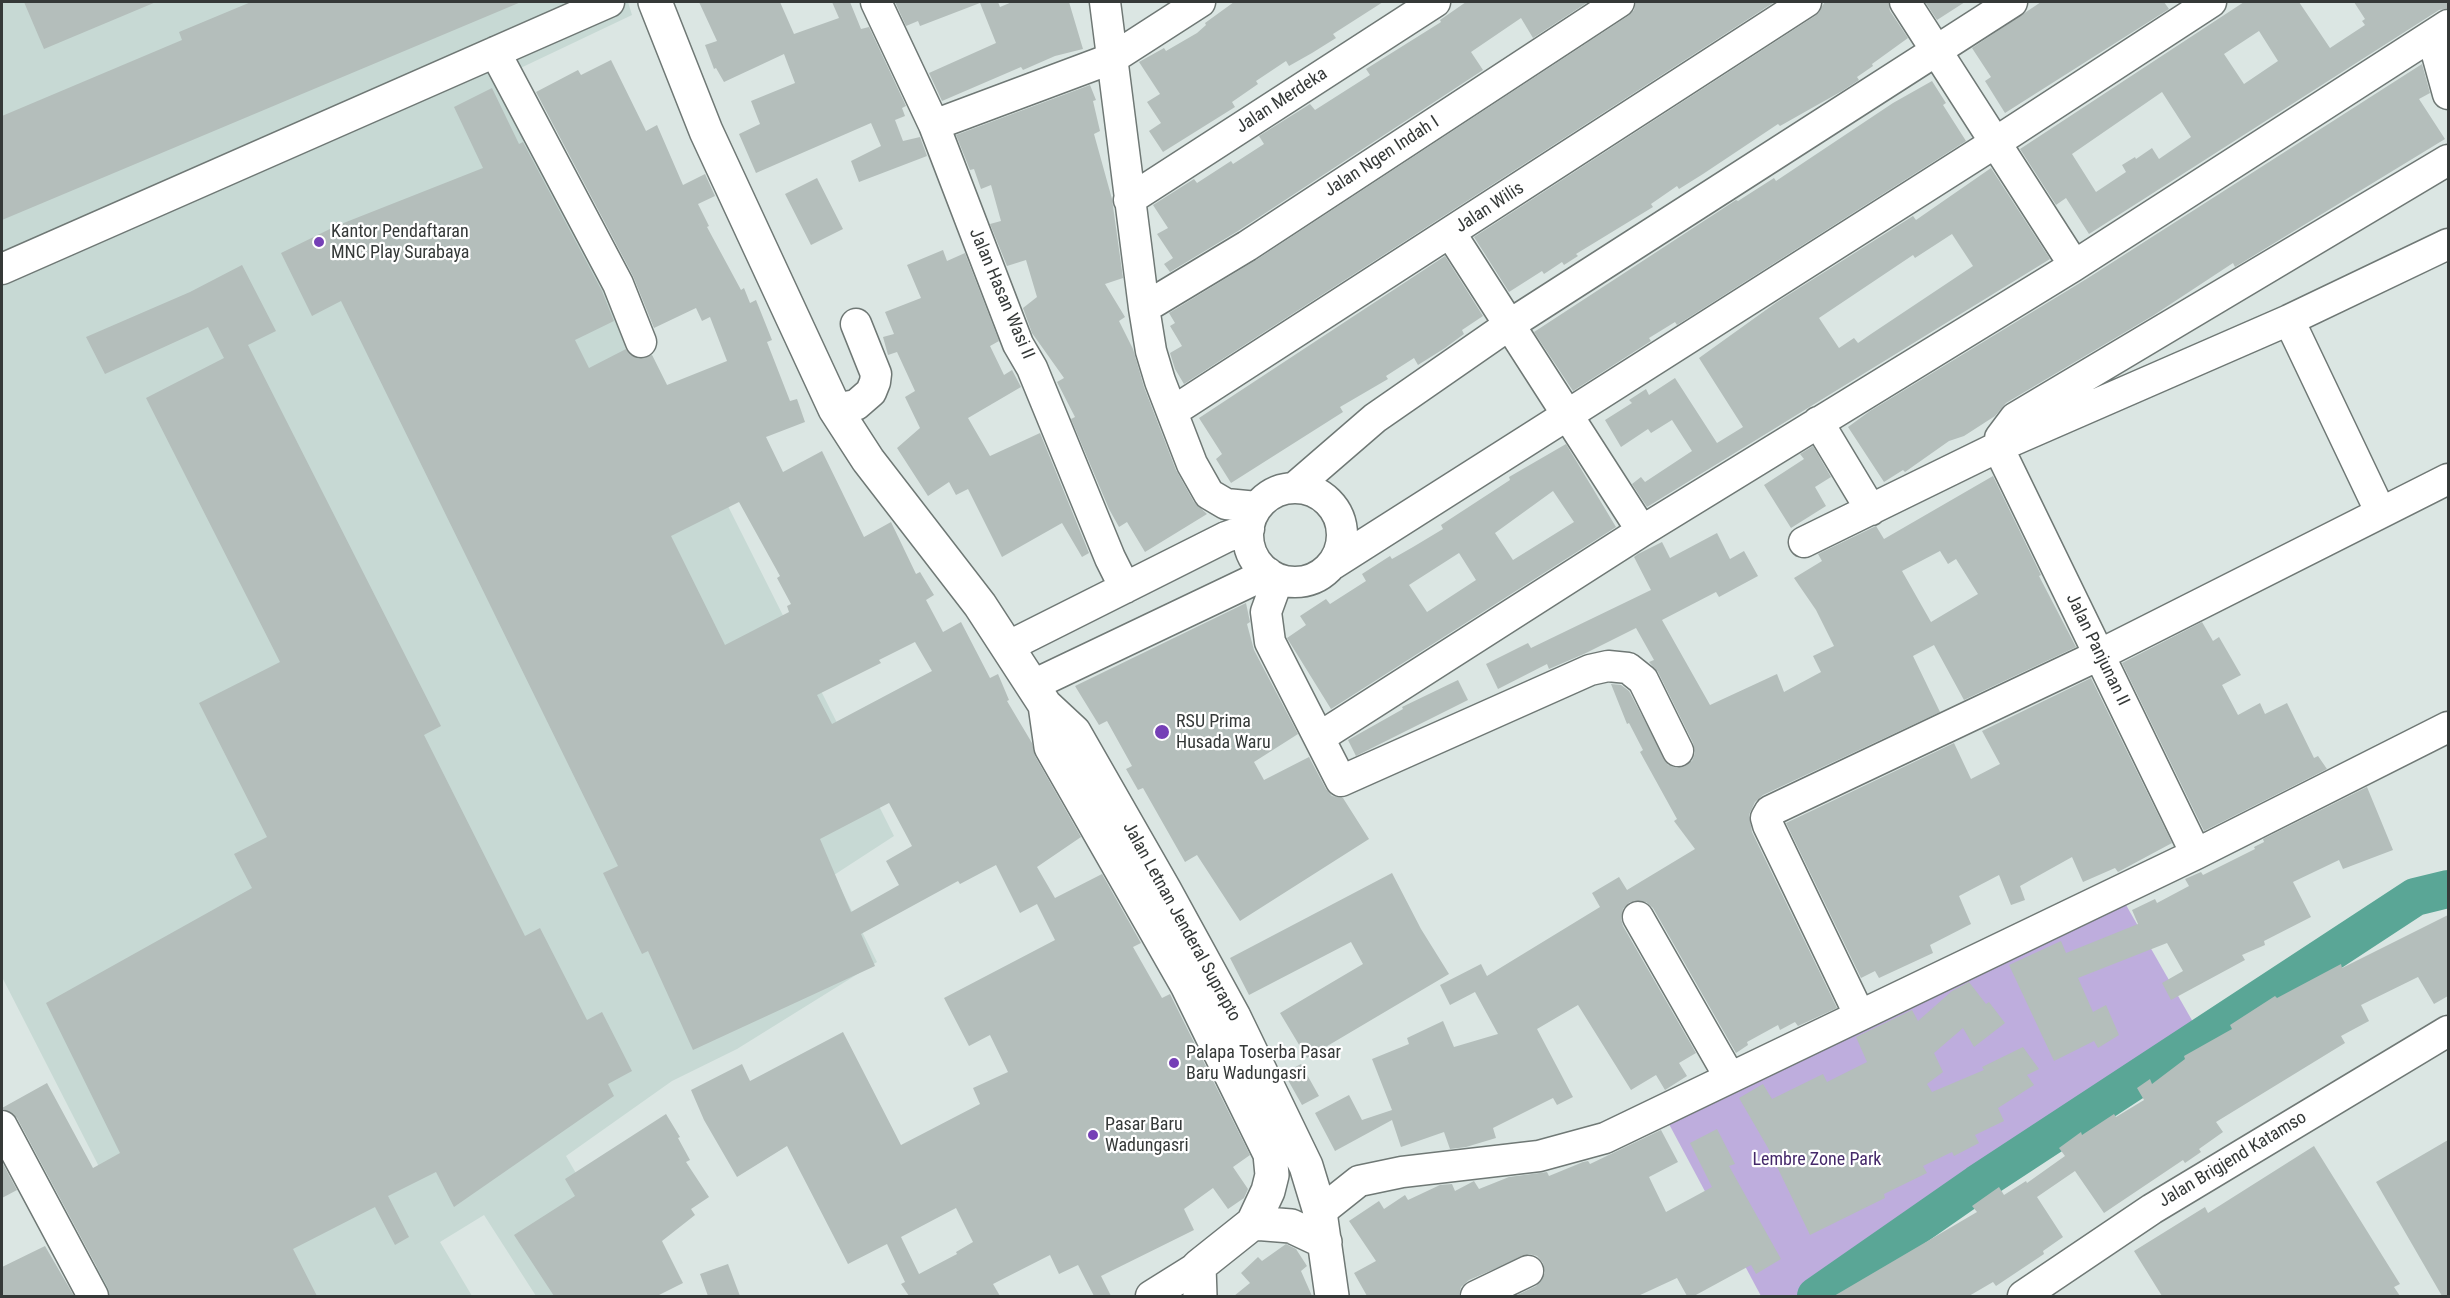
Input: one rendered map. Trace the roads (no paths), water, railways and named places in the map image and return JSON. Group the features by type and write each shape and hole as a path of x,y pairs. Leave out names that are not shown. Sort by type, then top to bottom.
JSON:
{"main road":[{"path":"661,16 706,131 835,409 868,460 1009,646 1039,695 1051,747 1187,985 1270,1154 1272,1174 1268,1191 1253,1223 1199,1281"},
{"name":"Jalan Letnan Jenderal Suprapto","path":"1039,695 1074,732 1234,1017 1306,1166 1323,1227 1332,1296"},
{"path":"1253,1223 1323,1227"}],"street":[{"path":"2,268 609,2"},
{"name":"Jalan Hasan Wasi II","path":"877,2 934,125 1018,344 1032,368 1110,558 1125,588"},
{"path":"1105,2 1129,201 1151,351 1192,464 1209,494 1253,518"},
{"path":"934,125 1113,58 1200,2"},
{"name":"Jalan Merdeka","path":"1129,201 1435,2"},
{"name":"Jalan Ngen Indah I","path":"1144,308 1247,246 1619,2"},
{"name":"Jalan Wilis","path":"1172,412 1451,234 1806,2"},
{"path":"1905,2 2074,265"},
{"path":"1294,488 1375,418 1509,325 2012,2"},
{"path":"1253,518 1250,546 1256,561 1273,576 1293,582 1308,580 1322,574 1333,564 1996,142 2211,2"},
{"path":"1320,737 1642,531 2074,265 2440,30 2448,92"},
{"path":"495,52 618,284 641,342"},
{"path":"1998,447 2000,436 2016,418 2448,160"},
{"path":"1451,234 1642,531"},
{"path":"1804,542 1998,447 2289,320 2448,244"},
{"path":"2289,320 2380,511"},
{"path":"835,409 856,405 871,392 875,382 876,374 856,324"},
{"path":"1818,422 1871,510"},
{"name":"Jalan Panjunan II","path":"1998,447 2196,854"},
{"path":"1859,1014 1768,825 1766,818 1770,811 2099,655 2380,511 2448,479"},
{"path":"1009,646 1226,537 1253,518 1267,497 1280,490 1294,488 1310,490 1323,496 1337,514 1343,536 1340,550 1333,564"},
{"path":"1039,695 1273,576"},
{"path":"1273,576 1266,612 1270,642 1341,781 1590,670 1616,666 1628,668 1642,680 1678,752"},
{"path":"1306,1166 1359,1181 1402,1172 1505,1162 1572,1149 1605,1138 1729,1076 2196,854 2448,727"},
{"path":"1638,917 1729,1076"},
{"name":"Jalan Brigjend Katamso","path":"2023,1296 2152,1209 2448,1031"},
{"path":"2,1126 93,1296"},
{"path":"1323,1227 1359,1181"},
{"path":"1476,1296 1528,1270"},
{"path":"1164,1294 1199,1281"}],"waterway":[{"path":"1816,1296 1977,1184 2415,897 2448,889"}],"place":[{"name":"Kantor Pendaftaran MNC Play Surabaya","path":"319,242"},
{"name":"RSU Prima Husada Waru","path":"1162,732"},
{"name":"Palapa Toserba Pasar Baru Wadungasri","path":"1174,1063"},
{"name":"Pasar Baru Wadungasri","path":"1093,1135"}],"park label":[{"name":"Lembre Zone Park","path":"1817,1160"}]}
